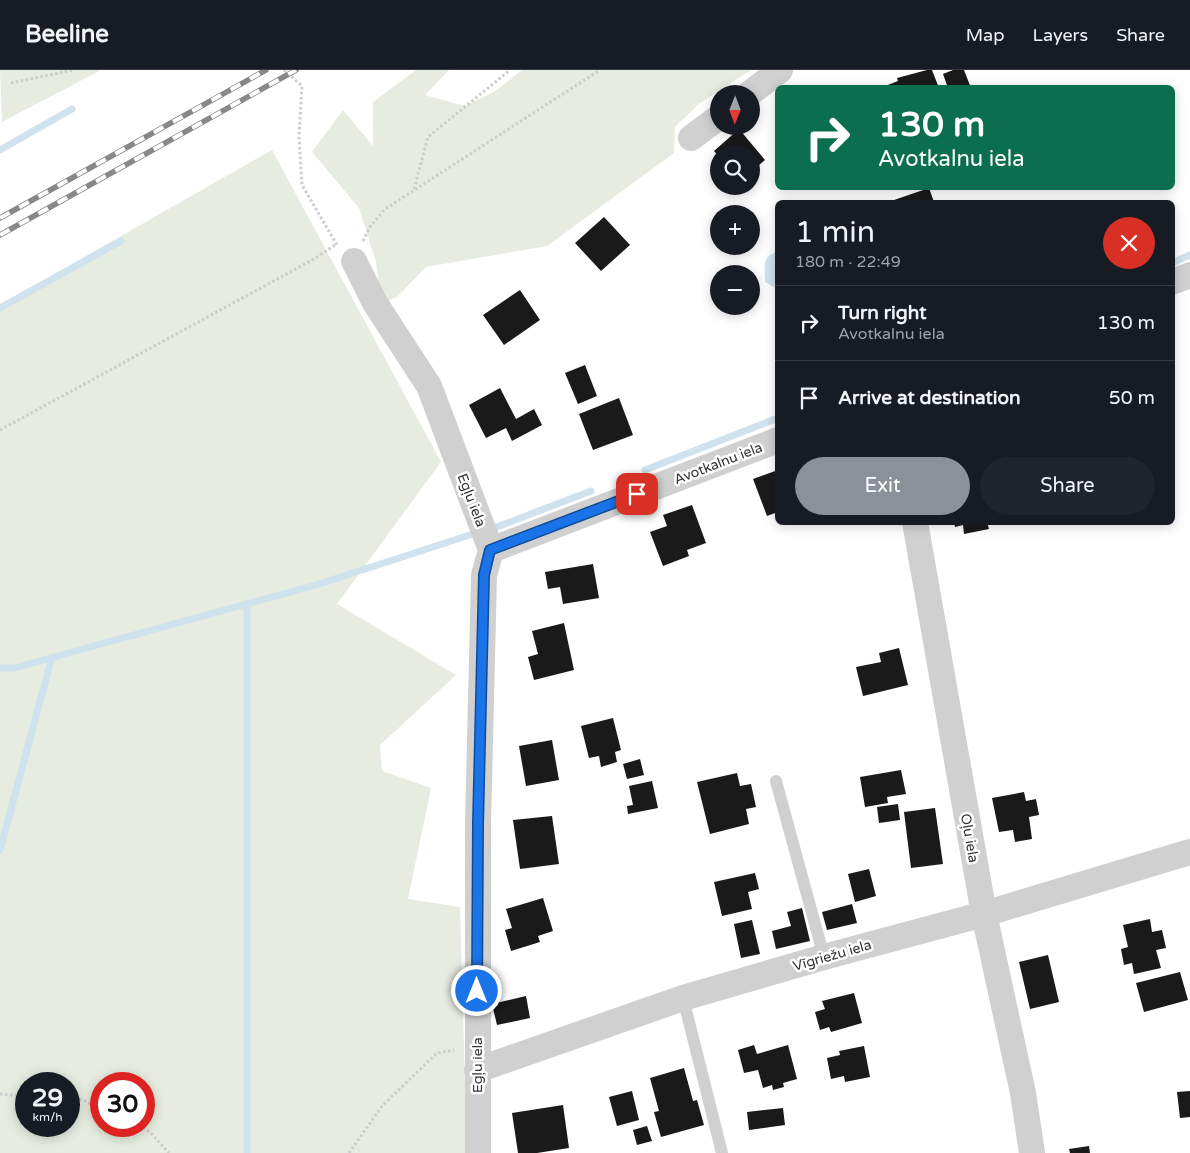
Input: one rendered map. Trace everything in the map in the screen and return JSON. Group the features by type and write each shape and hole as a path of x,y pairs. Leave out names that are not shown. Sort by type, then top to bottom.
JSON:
{"street":[{"path":"760,85 780,70"},
{"path":"691,138 710,124"},
{"name":"Egļu iela","path":"345,253 374,304 429,386 490,550 484,575 478,824 478,1153"},
{"path":"1175,281 1190,275"},
{"name":"Avotkalnu iela","path":"490,550 775,441"},
{"name":"Oļu iela","path":"915,525 984,914 1023,1093 1032,1153"},
{"name":"Vīgriežu iela","path":"477,1058 824,957 984,914 1190,852"}],"lane":[{"path":"776,781 824,957"},
{"path":"683,998 722,1153"}],"path":[{"path":"11,83 73,70"},
{"path":"284,70 302,86 300,136 302,185 345,253"},
{"path":"414,190 428,137 510,70"},
{"path":"0,430 314,259 345,253 386,209 600,70"},
{"path":"349,1153 382,1106 437,1053 477,1058"},
{"path":"0,1094 15,1095"},
{"path":"155,1137 169,1153"}],"shaded area":[{"path":"0,70 101,70 2,122"},
{"path":"416,70 449,70 425,95 465,106 494,92 522,70 751,70 728,85 710,85 710,97 700,103 675,127 674,153 547,246 426,267 398,296 382,304 376,262 359,208 312,152 343,110 373,146 373,102"},
{"path":"272,150 441,462 337,604 456,675 380,745 382,771 431,788 408,899 460,907 467,1153 0,1153 0,305"}],"water":[{"path":"775,253 775,286 773,287 765,282 765,263"}],"building":[{"path":"932,70 938,85 888,85 898,81 897,78"},
{"path":"953,70 964,70 970,85 947,85 943,74"},
{"path":"732,135 744,135 752,145 721,145"},
{"path":"760,154 765,160 760,164"},
{"path":"923,190 930,190 933,200 894,200"},
{"path":"604,217 630,245 601,271 575,243"},
{"path":"520,290 540,320 504,345 483,315"},
{"path":"585,365 597,396 578,404 565,373"},
{"path":"500,388 516,419 534,409 542,425 512,441 506,428 486,438 469,405"},
{"path":"619,398 633,435 593,450 579,414"},
{"path":"775,471 775,513 767,516 753,479"},
{"path":"692,505 706,543 687,550 689,556 663,566 650,532 667,526 663,515"},
{"path":"963,525 988,525 989,529 964,534"},
{"path":"593,564 599,598 563,604 560,587 548,589 545,572"},
{"path":"564,623 574,670 534,680 528,657 538,654 532,631"},
{"path":"899,648 908,685 863,696 856,667 881,662 879,653"},
{"path":"613,718 621,750 615,752 617,762 601,767 599,756 589,758 581,726"},
{"path":"552,740 559,780 526,786 519,746"},
{"path":"640,759 644,775 627,779 623,764"},
{"path":"901,770 906,794 887,797 888,803 865,807 860,777"},
{"path":"737,773 740,786 751,784 756,807 746,809 749,824 710,834 697,782"},
{"path":"652,781 658,808 628,814 627,806 633,805 629,786"},
{"path":"1024,792 1026,801 1036,799 1039,815 1029,817 1032,839 1015,842 1013,830 999,832 992,798"},
{"path":"898,804 900,820 879,823 877,807"},
{"path":"935,808 943,864 911,868 904,812"},
{"path":"552,816 559,864 520,869 513,820"},
{"path":"869,869 876,896 855,902 848,874"},
{"path":"755,873 759,889 748,892 752,909 722,916 714,882"},
{"path":"543,898 553,931 538,936 540,942 511,951 505,930 512,928 506,909"},
{"path":"852,904 857,923 827,930 822,912"},
{"path":"802,908 810,941 776,949 772,931 791,926 787,912"},
{"path":"1150,919 1152,932 1162,930 1166,948 1156,950 1161,968 1134,974 1132,963 1124,965 1121,949 1128,947 1123,925"},
{"path":"752,920 760,954 741,958 734,924"},
{"path":"1048,955 1059,1002 1030,1009 1019,962"},
{"path":"1180,972 1188,1000 1144,1012 1136,983"},
{"path":"854,993 862,1023 831,1032 829,1027 820,1030 815,1012 825,1009 822,1001"},
{"path":"526,996 530,1018 497,1025 492,1004"},
{"path":"754,1045 757,1054 788,1045 797,1079 783,1083 784,1087 773,1090 772,1085 763,1088 758,1070 744,1073 738,1050"},
{"path":"864,1046 870,1077 845,1082 844,1076 831,1079 827,1058 840,1055 839,1051"},
{"path":"684,1068 693,1101 697,1100 704,1125 661,1137 654,1112 659,1111 650,1078"},
{"path":"632,1091 639,1120 617,1126 609,1097"},
{"path":"1190,1091 1190,1117 1180,1118 1177,1092"},
{"path":"563,1105 569,1148 537,1153 518,1153 512,1113"},
{"path":"783,1108 785,1125 749,1130 747,1112"},
{"path":"647,1126 652,1141 637,1145 633,1130"},
{"path":"1089,1146 1090,1153 1070,1153 1069,1149"}],"waterway":[{"path":"0,150 72,109"},
{"path":"0,308 121,241"},
{"path":"1175,262 1190,255"},
{"path":"645,470 775,419"},
{"path":"494,528 591,491"},
{"path":"0,668 14,668 316,585 476,533"},
{"path":"247,604 247,1153"},
{"path":"0,850 52,657"}],"railway":[{"path":"0,218 266,70"},
{"path":"0,235 296,70"}],"route":[{"path":"477,991 478,824 484,575 490,550 637,494"}]}
